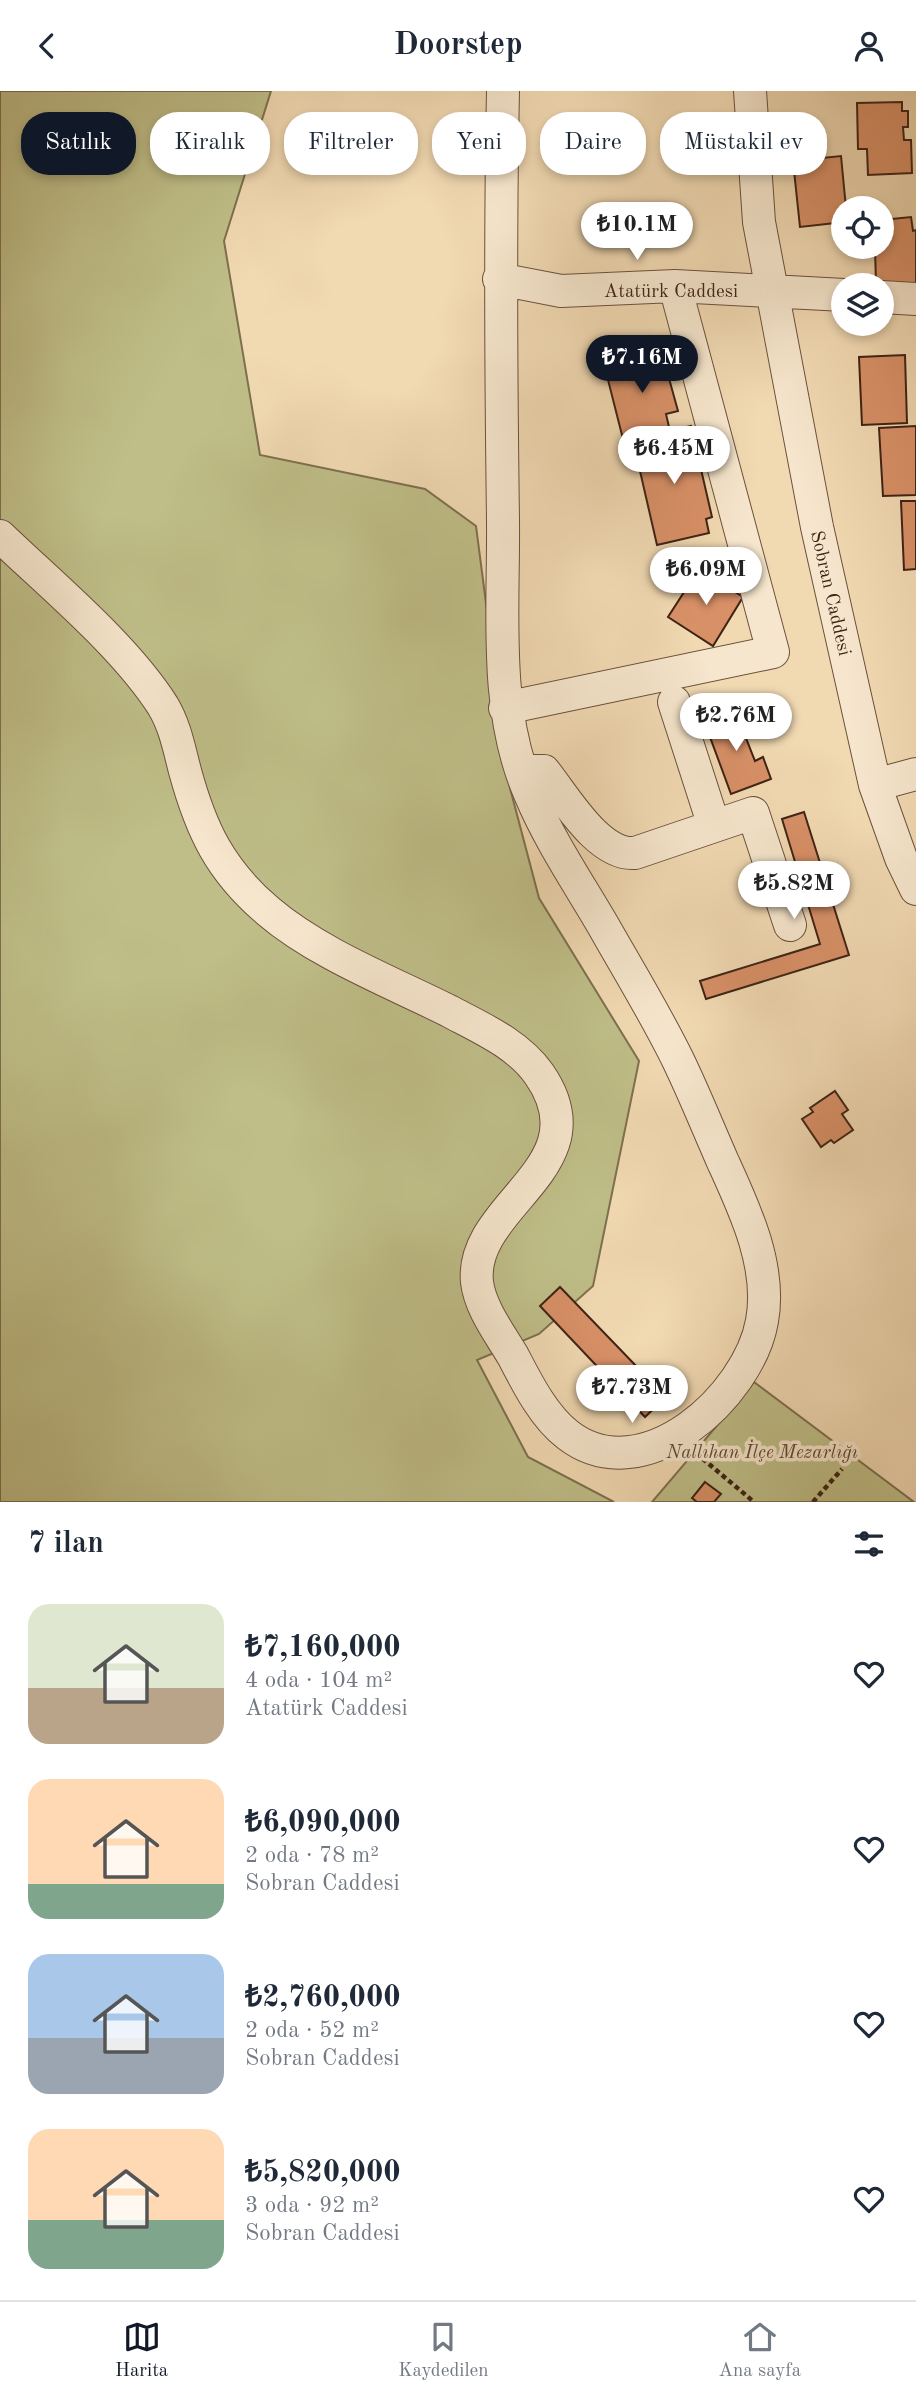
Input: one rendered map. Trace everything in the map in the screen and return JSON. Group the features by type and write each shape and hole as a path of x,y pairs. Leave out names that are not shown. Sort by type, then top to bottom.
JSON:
{"street":[{"path":"0,536 122,656 163,706 178,737 205,831 219,859 240,886 275,917 329,950 489,1032 525,1056 541,1076 554,1100 557,1130 554,1143 550,1156 486,1242 478,1260 477,1286 521,1371 552,1420 572,1439 596,1449 620,1454 645,1450 676,1436 718,1403 739,1376 755,1346 763,1320 764,1291 746,1212 677,1056 528,792 505,708 499,279 503,91"},
{"name":"Sobran Caddesi","path":"750,91 759,222 769,291 817,527 874,785 901,858 916,888"},
{"name":"Atatürk Caddesi","path":"499,279 561,291 675,286 831,294"},
{"path":"505,708 773,652 675,286"},
{"path":"894,298 916,299"},
{"path":"674,702 714,826"},
{"path":"523,771 544,771 601,842 620,853 635,853 753,813 790,925"},
{"path":"874,785 916,774"}],"path":[{"path":"676,1436 754,1502"},
{"path":"813,1502 842,1469"}],"green space":[{"path":"0,91 271,91 264,112 150,112 150,175 245,175 224,241 260,455 425,489 476,526 510,788 539,898 639,1061 593,1286 539,1334 477,1360 528,1457 614,1502 0,1502"},
{"name":"Nallıhan İlçe Mezarlığı","path":"754,1382 914,1502 652,1502"}],"building":[{"path":"902,102 902,111 908,111 908,127 903,127 904,140 911,140 912,173 868,175 867,149 858,149 857,103"},
{"path":"841,156 845,196 831,196 831,223 800,227 794,175 827,175 827,157"},
{"path":"911,217 913,231 916,230 916,293 894,289 894,273 876,273 875,259 894,259 894,219"},
{"path":"662,353 678,411 666,414 669,427 623,439 605,368"},
{"path":"905,355 907,423 862,425 859,357"},
{"path":"691,426 712,517 706,519 709,533 657,545 637,458 649,455 647,448 642,449 639,438"},
{"path":"916,426 916,495 883,496 879,428"},
{"path":"901,501 916,501 916,569 904,570"},
{"path":"699,569 743,597 713,646 668,617"},
{"path":"733,705 755,761 763,757 771,779 731,794 710,737 718,734 710,714"},
{"path":"804,812 849,955 706,999 700,981 820,944 782,819"},
{"path":"835,1091 848,1110 842,1114 853,1130 834,1143 831,1140 821,1147 802,1119 813,1112 810,1108"},
{"path":"560,1287 666,1397 645,1417 540,1306"},
{"path":"705,1482 721,1494 714,1502 697,1502 692,1498"}]}
